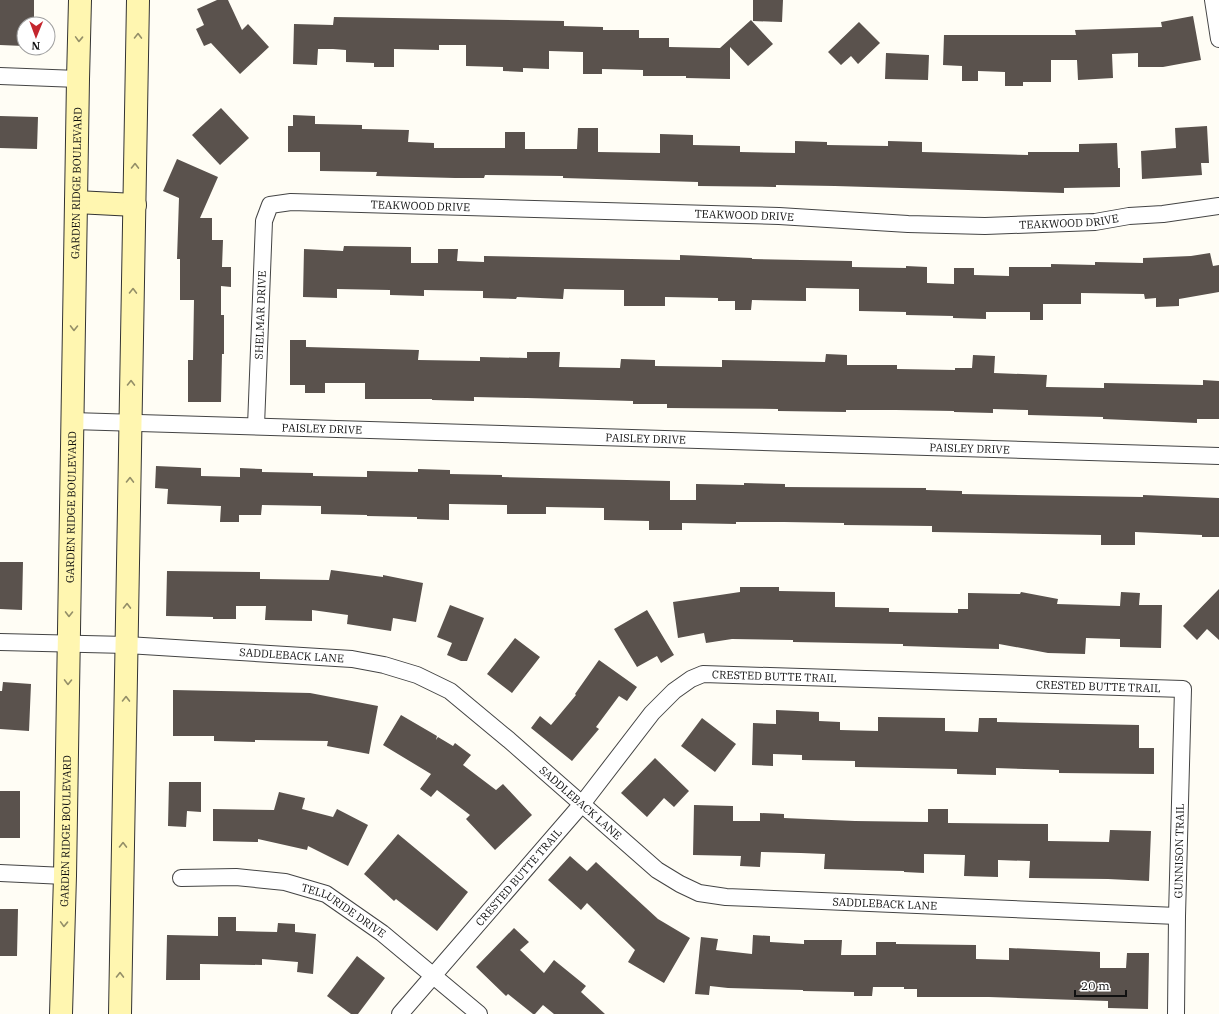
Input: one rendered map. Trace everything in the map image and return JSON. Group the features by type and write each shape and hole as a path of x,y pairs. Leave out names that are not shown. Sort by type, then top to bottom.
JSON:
{"main road":[{"name":"GARDEN RIDGE BOULEVARD","path":"61,1014 65,876 80,0"},
{"path":"120,1014 138,0"},
{"path":"76,202 135,205"}],"street":[{"path":"1213,0 1219,39"},
{"path":"0,76 78,79"},
{"name":"TEAKWOOD DRIVE","path":"270,204 291,202 770,216 908,224 985,226 1095,222 1129,216 1163,214 1219,206"},
{"name":"SHELMAR DRIVE","path":"256,426 264,221 270,204"},
{"name":"PAISLEY DRIVE","path":"72,421 1219,456"},
{"name":"SADDLEBACK LANE","path":"0,642 127,645 352,659 384,665 417,676 450,691 509,740 657,870 680,884 699,893 726,897 1177,916"},
{"name":"CRESTED BUTTE TRAIL","path":"400,1014 582,804 652,713 674,690 691,679 703,674 1183,688"},
{"name":"GUNNISON TRAIL","path":"1176,1014 1183,688"},
{"path":"0,873 65,876"},
{"name":"TELLURIDE DRIVE","path":"181,878 236,877 285,882 326,894 382,933 478,1014"}],"building":[{"path":"0,0 34,0 34,16 16,16 16,46 0,45"},
{"path":"217,0 228,0 242,30 248,24 269,47 240,74 211,43 204,46 196,29 204,25 197,9"},
{"path":"753,0 783,0 782,22 753,21"},
{"path":"1193,16 1201,60 1163,67 1138,67 1138,53 1112,54 1113,78 1078,80 1077,60 1051,60 1051,82 1023,82 1023,86 1005,86 1005,72 978,71 978,81 962,81 962,66 943,65 944,35 1076,35 1075,30 1162,27 1161,22"},
{"path":"334,17 564,21 564,26 603,27 603,30 639,30 639,38 669,38 669,47 720,48 751,20 773,44 748,66 730,47 730,79 686,78 686,76 643,76 643,70 602,69 602,74 583,74 583,52 549,51 549,69 523,68 523,72 503,71 503,67 466,66 466,45 439,45 439,50 394,49 394,67 374,67 374,63 346,62 346,50 333,49 318,49 317,65 293,64 294,24 333,25"},
{"path":"859,22 880,43 858,64 851,56 841,65 828,52"},
{"path":"886,53 929,55 928,80 885,79"},
{"path":"221,108 249,138 220,165 192,135"},
{"path":"293,115 315,116 315,124 362,125 362,129 409,130 408,142 434,143 434,148 505,148 505,132 525,132 525,149 577,149 578,128 598,128 598,152 660,153 660,134 693,135 693,145 740,146 740,152 795,153 795,141 827,142 827,145 888,146 888,141 922,142 922,152 1028,155 1028,152 1079,152 1079,144 1117,143 1118,168 1120,168 1120,187 1064,188 1064,193 835,186 698,186 698,182 563,178 563,176 485,175 484,178 455,178 376,176 377,172 320,171 320,152 288,152 288,126 293,126"},
{"path":"0,116 38,117 37,149 0,148"},
{"path":"1207,126 1209,163 1201,163 1202,175 1142,179 1141,151 1176,148 1175,128"},
{"path":"177,159 218,177 200,218 212,218 212,240 223,240 222,267 231,267 231,287 221,286 221,315 224,315 224,354 222,354 221,402 188,402 188,360 193,360 194,300 180,300 180,259 177,259 179,198 163,191"},
{"path":"344,246 411,247 411,263 438,263 438,249 458,249 457,261 484,262 484,256 680,260 680,255 752,259 852,261 852,267 927,267 927,283 954,284 954,268 974,268 974,275 1009,276 1009,267 1051,267 1051,264 1095,265 1095,262 1143,263 1143,258 1191,256 1210,253 1213,266 1219,265 1219,292 1179,299 1179,306 1156,307 1156,298 1145,299 1144,294 1081,293 1081,304 1043,304 1043,320 1030,320 1030,312 986,312 986,319 953,318 953,316 906,315 906,312 859,311 859,289 806,288 806,301 752,300 751,310 735,310 735,301 718,301 718,298 665,297 665,306 624,306 624,290 564,289 563,299 517,297 516,299 483,298 483,291 424,290 424,296 390,295 390,290 337,289 337,298 303,297 304,249 343,251"},
{"path":"290,340 306,340 306,347 419,350 418,360 480,361 480,357 527,358 527,352 560,352 559,367 620,368 621,359 655,360 655,366 722,367 722,360 825,362 826,354 847,355 847,365 897,365 897,369 955,370 955,368 972,368 973,355 995,356 994,373 1047,375 1046,387 1104,388 1104,383 1203,385 1203,380 1219,381 1219,419 1197,419 1197,423 1103,419 1103,417 1028,415 1028,410 993,409 993,413 896,410 846,410 846,412 778,411 778,409 667,408 667,404 633,404 633,401 527,398 474,397 474,401 432,399 365,399 365,383 325,383 325,393 305,393 305,385 290,385"},
{"path":"156,466 201,468 201,476 240,477 240,468 262,469 262,472 313,473 313,476 367,477 367,471 418,472 418,469 450,470 450,474 502,475 502,477 670,481 670,500 696,500 696,484 744,485 744,483 785,484 785,487 926,488 926,490 962,491 962,494 1143,497 1143,495 1219,498 1219,537 1135,532 1135,545 1101,545 1101,535 932,532 932,526 844,525 844,523 784,522 736,522 736,524 682,523 682,530 649,530 649,521 604,520 604,508 546,507 546,514 507,514 507,505 449,504 449,520 417,519 417,517 321,514 321,506 262,505 261,515 239,515 239,522 220,522 221,506 167,504 168,489 155,488"},
{"path":"0,562 23,562 22,610 0,609"},
{"path":"331,570 383,577 383,575 423,583 416,622 393,618 391,631 347,624 348,615 312,610 312,621 265,620 266,606 236,606 236,619 166,616 167,571 260,572 260,579 329,580"},
{"path":"740,587 779,587 779,591 835,592 835,607 889,608 889,612 958,613 958,609 968,609 968,593 1020,594 1021,592 1058,599 1057,604 1120,606 1121,592 1140,593 1139,605 1162,605 1161,648 1120,647 1120,639 1086,638 1085,654 1048,653 999,644 999,649 903,646 903,644 793,642 793,640 732,639 706,643 704,633 678,638 673,602 740,592"},
{"path":"1219,589 1219,640 1207,629 1197,640 1183,626"},
{"path":"450,605 484,618 467,661 461,661 447,655 452,643 437,637"},
{"path":"647,610 674,655 661,663 657,656 637,667 614,629"},
{"path":"515,638 540,657 512,693 487,674"},
{"path":"599,660 637,687 627,701 619,696 596,727 599,729 572,761 531,728 540,716 551,725 576,695 575,694"},
{"path":"3,682 31,684 29,731 0,729 0,691 2,691"},
{"path":"173,690 310,693 378,706 369,754 327,746 328,741 214,741 214,736 173,736"},
{"path":"776,710 819,712 819,721 840,722 840,730 878,731 878,717 945,718 945,731 978,732 979,718 997,718 997,722 1139,725 1139,748 1154,748 1154,774 1059,773 1059,770 996,768 996,775 957,774 957,769 855,767 855,761 802,760 802,755 773,754 773,766 752,765 753,723 776,724"},
{"path":"401,715 437,736 436,740 438,737 453,746 455,743 471,755 463,765 496,790 503,784 532,815 495,850 466,819 470,815 437,790 431,797 420,789 431,774 383,745"},
{"path":"702,718 736,744 715,772 681,746"},
{"path":"655,758 689,791 674,807 664,798 647,817 621,793"},
{"path":"169,782 201,782 201,812 187,811 186,827 168,826"},
{"path":"0,791 20,791 20,838 0,838"},
{"path":"279,792 305,798 302,809 333,817 337,809 368,825 348,866 308,846 307,850 258,839 258,842 213,841 213,809 274,810"},
{"path":"694,805 733,806 733,821 760,821 760,813 784,814 784,818 928,822 928,809 948,809 948,823 1048,824 1048,841 1109,842 1110,830 1151,831 1149,881 1029,878 1030,861 998,860 998,877 964,876 965,855 924,854 924,873 824,869 825,854 801,853 761,852 760,867 740,866 741,856 693,855"},
{"path":"398,834 468,892 437,931 396,899 394,901 364,874"},
{"path":"570,856 587,871 596,862 658,919 690,938 664,983 628,962 635,950 587,903 581,910 548,880"},
{"path":"0,909 18,909 17,956 0,956"},
{"path":"218,917 236,917 236,931 277,932 278,923 295,924 295,932 316,934 313,974 297,972 298,962 262,959 262,965 200,964 200,980 166,980 167,935 218,936"},
{"path":"514,928 529,942 520,950 544,973 554,960 586,986 581,992 605,1014 554,1014 543,1005 535,1014 533,1014 508,994 506,996 476,967"},
{"path":"753,935 770,936 770,942 804,944 804,940 842,940 841,955 876,955 876,942 896,942 896,944 976,945 976,959 1009,960 1009,948 1100,952 1100,968 1126,968 1127,953 1149,953 1148,1009 1108,1008 1108,1001 989,997 917,997 917,989 904,989 904,987 873,987 872,996 854,996 854,992 728,988 710,986 709,995 695,994 701,937 718,939 716,950 752,954"},
{"path":"357,956 385,978 358,1014 351,1014 327,996"}]}
